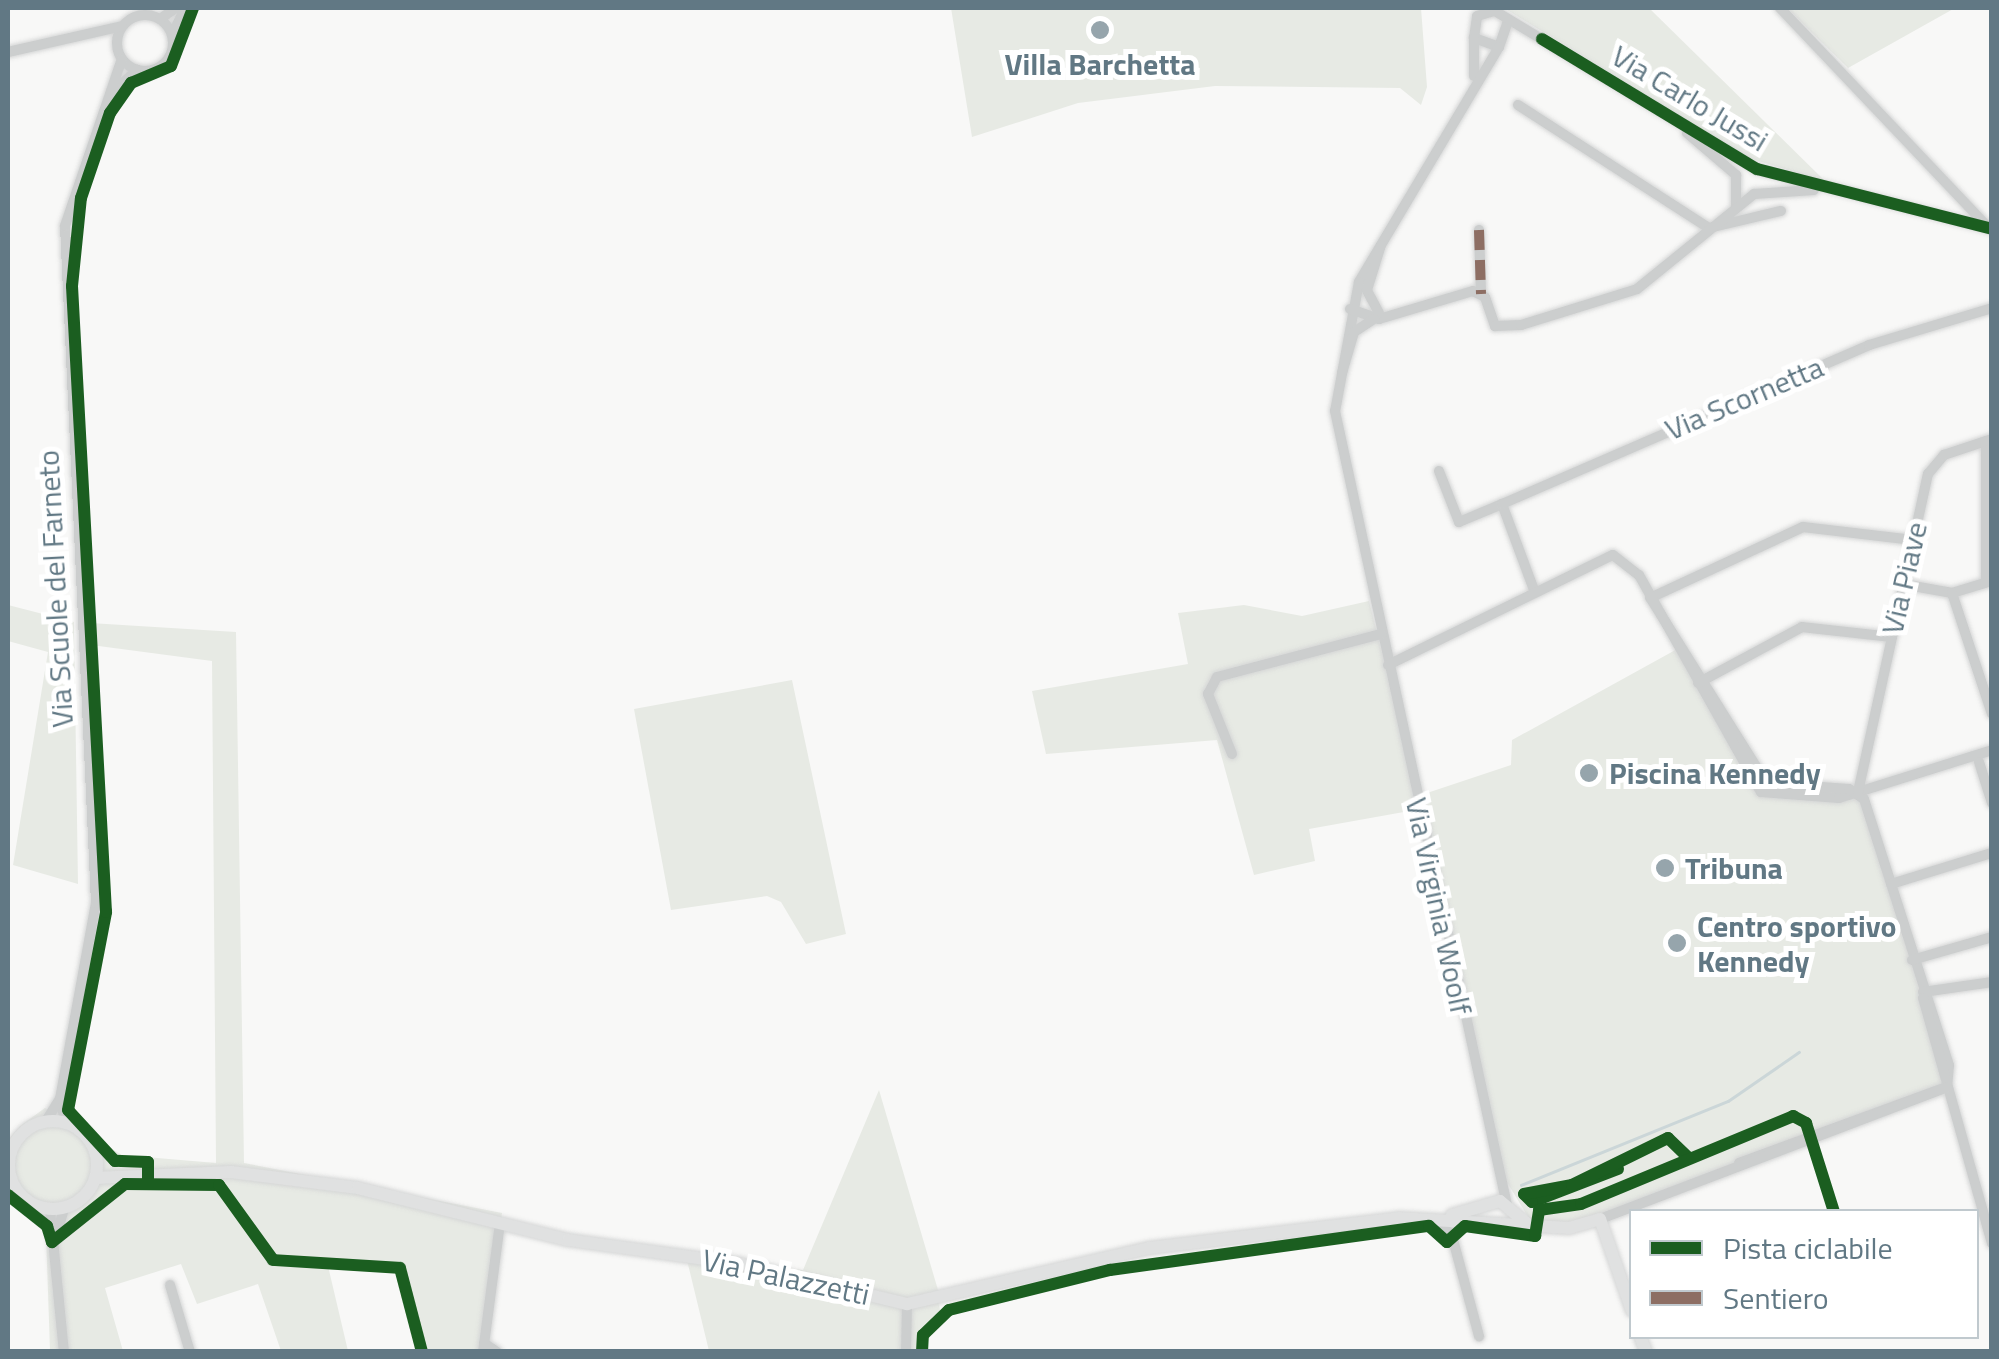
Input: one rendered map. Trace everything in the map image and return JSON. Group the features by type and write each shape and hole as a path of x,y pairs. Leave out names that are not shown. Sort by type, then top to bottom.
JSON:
{"main road":[{"path":"66,1121 46,1121 9,1152 9,1176 18,1193 57,1209 95,1178 95,1152"},
{"name":"Via Palazzetti","path":"66,1121 95,1152 137,1170"},
{"name":"Via Palazzetti","path":"95,1178 137,1170 303,1179 500,1223 740,1264 906,1304 1149,1248 1435,1218 1500,1207"},
{"path":"1497,1223 1500,1207"},
{"path":"1497,1223 1500,1207"},
{"path":"1500,1207 1531,1227"},
{"name":"Via Palazzetti","path":"1435,1218 1531,1227 1600,1219"},
{"path":"1600,1219 1629,1302"}],"street":[{"path":"160,18 176,8"},
{"path":"95,30 117,46 122,59 137,70 165,63 172,34 185,8"},
{"path":"1465,8 1472,24"},
{"name":"Via Carlo Jussi","path":"1780,8 1990,229"},
{"path":"1472,24 1482,9"},
{"name":"Via Carlo Jussi","path":"1482,9 1542,40 1757,170 1818,190 1990,229"},
{"path":"8,52 95,30 144,11 160,18 172,34"},
{"path":"117,46 127,18"},
{"name":"Via Virginia Woolf","path":"1500,1207 1498,1178 1340,445 1337,383 1350,309 1381,241 1501,45 1508,22"},
{"name":"Via Virginia Woolf","path":"1470,96 1472,24"},
{"path":"1474,38 1501,45 1542,40"},
{"name":"Via Scuole del Farneto","path":"46,1121 60,1099 96,903 65,226 122,59"},
{"name":"Via Scuole del Farneto","path":"110,96 137,70"},
{"path":"1518,105 1709,228 1781,210"},
{"path":"1680,124 1736,175 1742,194 1734,208"},
{"path":"1480,230 1480,294 1495,326 1520,325 1638,289 1734,208 1761,191 1818,190"},
{"name":"Via Virginia Woolf","path":"1337,383 1354,332 1377,316 1367,290 1381,241"},
{"path":"1350,309 1377,316 1394,315 1480,294"},
{"name":"Via Scornetta","path":"1439,470 1459,522 1869,345 1992,308"},
{"path":"1902,584 1952,593 1989,582 1989,440"},
{"name":"Via Piave","path":"1864,790 1862,754 1933,464 1989,440"},
{"path":"1502,504 1534,590"},
{"path":"1650,598 1803,527 1913,540"},
{"path":"1388,665 1534,590 1613,555 1633,566 1752,769 1773,785"},
{"path":"1952,593 1992,714"},
{"path":"1699,683 1802,627 1890,636"},
{"path":"1232,754 1208,694 1217,677 1381,634"},
{"path":"1699,683 1750,782 1774,797 1864,790 1992,750"},
{"path":"1978,762 1992,803"},
{"path":"1750,782 1864,790"},
{"path":"1864,790 1923,992 1978,1209"},
{"path":"1890,884 1992,854"},
{"path":"1912,960 1992,936"},
{"path":"1923,992 1992,982"},
{"path":"1600,1219 1734,1167 1782,1140 1947,1087"},
{"name":"Via Scuole del Farneto","path":"60,1099 66,1121"},
{"path":"57,1209 64,1352"},
{"path":"1979,1211 1992,1243"},
{"path":"1435,1218 1452,1236 1478,1336"},
{"path":"1452,1236 1461,1220"},
{"path":"497,1352 483,1347 500,1223"},
{"path":"170,1286 190,1352"},
{"path":"906,1304 906,1352"}],"shaded area":[{"path":"951,8 1421,8 1427,87 1421,105 1400,88 1215,86 1078,103 972,137"},
{"path":"1504,8 1649,8 1826,182 1749,158"},
{"path":"1787,8 1955,8 1848,68"},
{"name":"Centro sportivo Kennedy","path":"1369,601 1418,796 1511,765 1512,740 1679,648 1756,779 1861,789 1946,1076 1942,1091 1568,1229 1530,1220 1502,1174 1415,810 1309,829 1315,861 1254,875 1217,740 1046,754 1032,691 1188,664 1178,613 1244,605 1302,616"},
{"path":"8,605 74,622 78,884 13,865 48,652 8,641"},
{"path":"90,623 236,632 244,1163 502,1213 483,1351 422,1351 395,1267 328,1266 348,1351 281,1351 258,1284 197,1304 181,1264 105,1288 123,1351 50,1351 46,1233 8,1195 8,1140 20,1126 45,1108 122,1155 216,1163 212,661 91,645"},
{"path":"792,680 846,934 806,944 781,902 767,896 671,910 634,709"},
{"path":"879,1090 938,1290 940,1311 924,1351 709,1351 686,1256 803,1270"}],"waterway":[{"path":"1521,1185 1728,1101 1799,1052"}],"marked path":[{"path":"1479,230 1481,294"}],"cycle path":[{"path":"148,1183 148,1162 115,1161 68,1110 106,912 72,286 81,198 110,113 131,83 171,66 193,8"},
{"path":"1542,39 1757,169 1992,229"},
{"path":"922,1352 923,1335 949,1310 1110,1270 1429,1226 1447,1242 1465,1226 1535,1236 1539,1210 1581,1204 1793,1116 1806,1123 1833,1209"},
{"path":"1618,1169 1532,1202 1524,1194 1572,1185 1668,1138 1689,1158"},
{"path":"8,1195 47,1226 52,1242 125,1184 219,1185 273,1260 400,1268 422,1352"}],"place":[{"name":"Villa Barchetta","path":"1100,30"},
{"name":"Piscina Kennedy","path":"1589,773"},
{"name":"Tribuna","path":"1665,868"},
{"name":"Centro sportivo Kennedy","path":"1677,943"}]}
